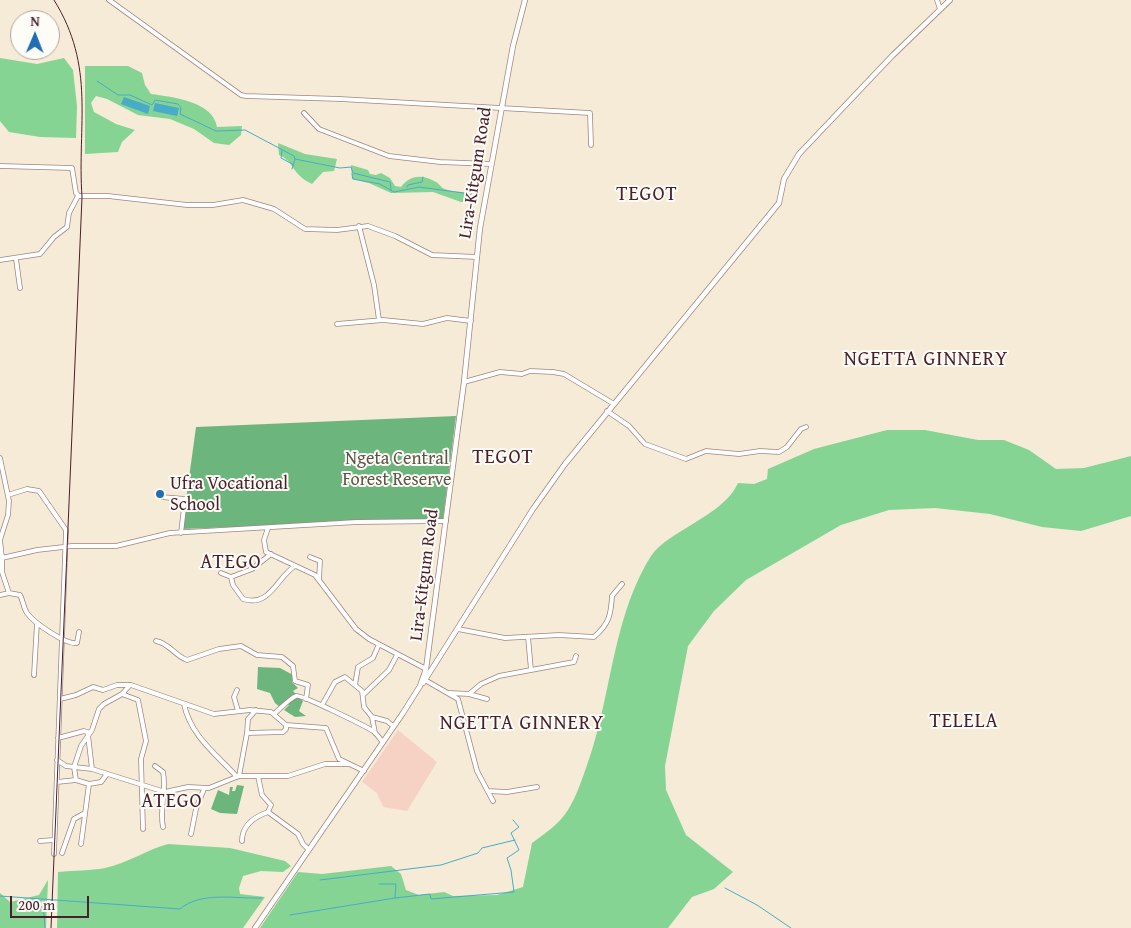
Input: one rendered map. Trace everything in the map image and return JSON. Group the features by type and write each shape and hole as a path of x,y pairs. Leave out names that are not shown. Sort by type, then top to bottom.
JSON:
{"main road":[{"name":"Lira-Kitgum Road","path":"255,928 308,849 364,771 420,686 426,669 464,382 477,257 501,108 513,46 525,0"},
{"path":"420,686 533,509 577,447 779,203 786,173 799,154 892,56 950,0"}],"street":[{"path":"109,0 241,95 590,113 591,145"},
{"path":"937,0 940,9"},
{"path":"304,113 320,129 389,156 440,162 491,164"},
{"path":"0,166 72,168 78,196 69,213 67,227 54,237 40,254 0,260"},
{"path":"78,196 108,196 187,205 213,205 243,200 274,209 305,229 337,230 359,226 371,227 395,236 432,255 477,257"},
{"path":"359,226 374,285 379,320"},
{"path":"16,258 20,288"},
{"path":"337,324 404,320 419,324 447,318 471,321"},
{"path":"464,382 481,375 500,372 522,374 530,371 554,372 564,374 614,404"},
{"path":"607,411 629,426 645,444 686,459 706,451 738,454 760,451 779,452 787,447 801,429 806,427"},
{"path":"0,458 3,479 8,495 8,515 0,537 2,572 9,593"},
{"path":"8,495 26,489 39,491 65,526 66,548 54,854"},
{"path":"160,497 184,499 181,533"},
{"path":"2,558 37,550 116,546 158,535 181,533 357,522 446,521"},
{"path":"268,528 264,545 266,552 315,574 356,628 397,655 426,669"},
{"path":"221,573 231,577 252,570 271,554"},
{"path":"310,557 320,561 319,579"},
{"path":"231,577 233,585 243,599 258,600 274,590 284,574 295,566"},
{"path":"458,629 505,638 559,634 594,637 609,620 612,612 612,596 622,584"},
{"path":"0,596 9,593 20,595 26,612 62,640 75,644 78,641 80,632"},
{"path":"34,675 38,623"},
{"path":"528,637 531,670"},
{"path":"156,641 166,644 174,653 187,660 219,649 240,646 257,655 282,657 293,666 295,681 308,685 306,699"},
{"path":"355,685 358,667 373,658 379,644"},
{"path":"363,695 389,670 397,655"},
{"path":"469,694 486,681 574,662 576,656"},
{"path":"322,705 338,679 345,677 363,695 364,707 372,717 375,733"},
{"path":"425,680 456,697 459,702 477,771 493,801"},
{"path":"60,699 76,696 93,687 103,690 117,685 131,685 214,714 256,710 274,713 286,725 326,728 339,758 364,771"},
{"path":"76,780 74,767 82,742 89,734 99,709 110,700 122,694 131,685"},
{"path":"103,690 110,700"},
{"path":"237,690 234,697 238,712"},
{"path":"122,694 138,700 146,736 142,759 141,784 143,829"},
{"path":"448,694 469,694 487,700"},
{"path":"274,713 296,696 322,705 375,733 383,742"},
{"path":"184,704 187,718 192,728 238,776"},
{"path":"238,776 248,720 256,710"},
{"path":"372,717 387,721 393,726"},
{"path":"247,733 283,732 286,729 286,725"},
{"path":"58,738 84,732 89,734"},
{"path":"89,734 92,770"},
{"path":"57,760 64,765 107,774 165,792 188,787 204,789 238,776 288,776 324,765 348,764"},
{"path":"155,766 163,772 165,792 161,817 163,827"},
{"path":"57,782 76,780 89,784 101,782 107,774"},
{"path":"242,841 246,827 258,816 268,812 271,805 262,795 258,776"},
{"path":"81,844 89,784"},
{"path":"488,791 507,792 537,787"},
{"path":"191,834 196,809 204,789"},
{"path":"268,812 298,834 308,849"},
{"path":"62,853 74,818 85,813"},
{"path":"40,841 54,840"}],"shaded area":[{"path":"398,730 437,762 407,811 383,807 377,793 362,782"}],"green space":[{"path":"0,58 37,64 64,58 73,70 77,106 76,138 40,137 9,132 0,121"},
{"path":"85,66 128,66 142,73 145,85 151,94 180,99 200,106 214,118 217,127 242,126 241,135 229,145 214,143 194,129 170,119 138,115 107,99 96,96 91,103 94,112 116,124 135,130 122,142 118,152 85,154"},
{"path":"278,143 305,154 337,159 334,171 323,172 312,184 300,176 288,161 279,155"},
{"path":"351,165 368,170 370,174 376,175 381,173 390,178 395,186 401,187 408,180 417,177 431,179 442,188 472,193 469,199 472,202 461,202 433,192 391,193 369,183 352,179"},
{"name":"Ngeta Central Forest Reserve","path":"456,416 443,519 182,529 196,427"},
{"path":"887,430 925,430 978,440 1004,440 1029,450 1056,469 1084,468 1131,456 1131,516 1081,531 1042,527 990,514 935,508 889,510 841,525 746,580 714,611 688,646 665,766 666,790 686,835 733,872 714,889 692,897 668,928 260,928 298,872 322,874 391,866 401,874 406,890 419,895 444,892 453,896 497,895 523,887 532,843 561,820 578,789 594,744 622,624 639,578 654,553 669,539 703,518 724,502 738,483 754,484 767,479 768,469 814,449"},
{"path":"258,667 280,668 293,675 292,682 298,688 293,691 303,701 299,711 306,716 295,717 284,710 289,705 287,703 281,708 275,703 270,693 257,689"},
{"path":"237,785 244,786 237,814 220,813 211,809 218,790 229,795 230,787 233,787 232,791 235,791"},
{"path":"168,844 230,848 285,861 291,866 283,872 261,871 243,876 239,888 240,894 265,897 243,928 57,928 58,872 105,868"},
{"path":"48,880 46,928 0,928 0,893 10,902 39,895"}],"water":[{"path":"124,97 150,106 148,114 121,104"},
{"path":"155,103 179,108 177,116 153,111"}],"waterway":[{"path":"97,81 118,95 130,95 152,105 155,100 178,104 181,108 180,114 216,131 245,130 294,156 295,159 340,168 351,167 353,173 390,182 391,190"},
{"path":"282,150 281,158 294,165"},
{"path":"292,169 295,159"},
{"path":"352,174 353,179 380,184 394,192 419,187 471,194"},
{"path":"407,187 408,185 422,182 423,177"},
{"path":"379,884 396,884 395,898 430,894 431,899 514,892 507,858 519,850 511,833 519,827 513,820"},
{"path":"320,880 441,865 478,853 482,848 515,840"},
{"path":"725,888 757,905 791,928"},
{"path":"0,896 180,909 188,903 208,898 262,898"},
{"path":"290,915 395,898"},
{"path":"36,899 44,914 45,928"}],"railway":[{"path":"51,928 82,197 82,96 80,73 67,25 54,0"}],"place":[{"name":"Ufra Vocational School","path":"160,494"}],"district":[{"name":"TEGOT","path":"647,195"},
{"name":"NGETTA GINNERY","path":"926,360"},
{"name":"TEGOT","path":"503,458"},
{"name":"ATEGO","path":"231,563"},
{"name":"TELELA","path":"964,722"},
{"name":"NGETTA GINNERY","path":"522,724"},
{"name":"ATEGO","path":"172,802"}]}
